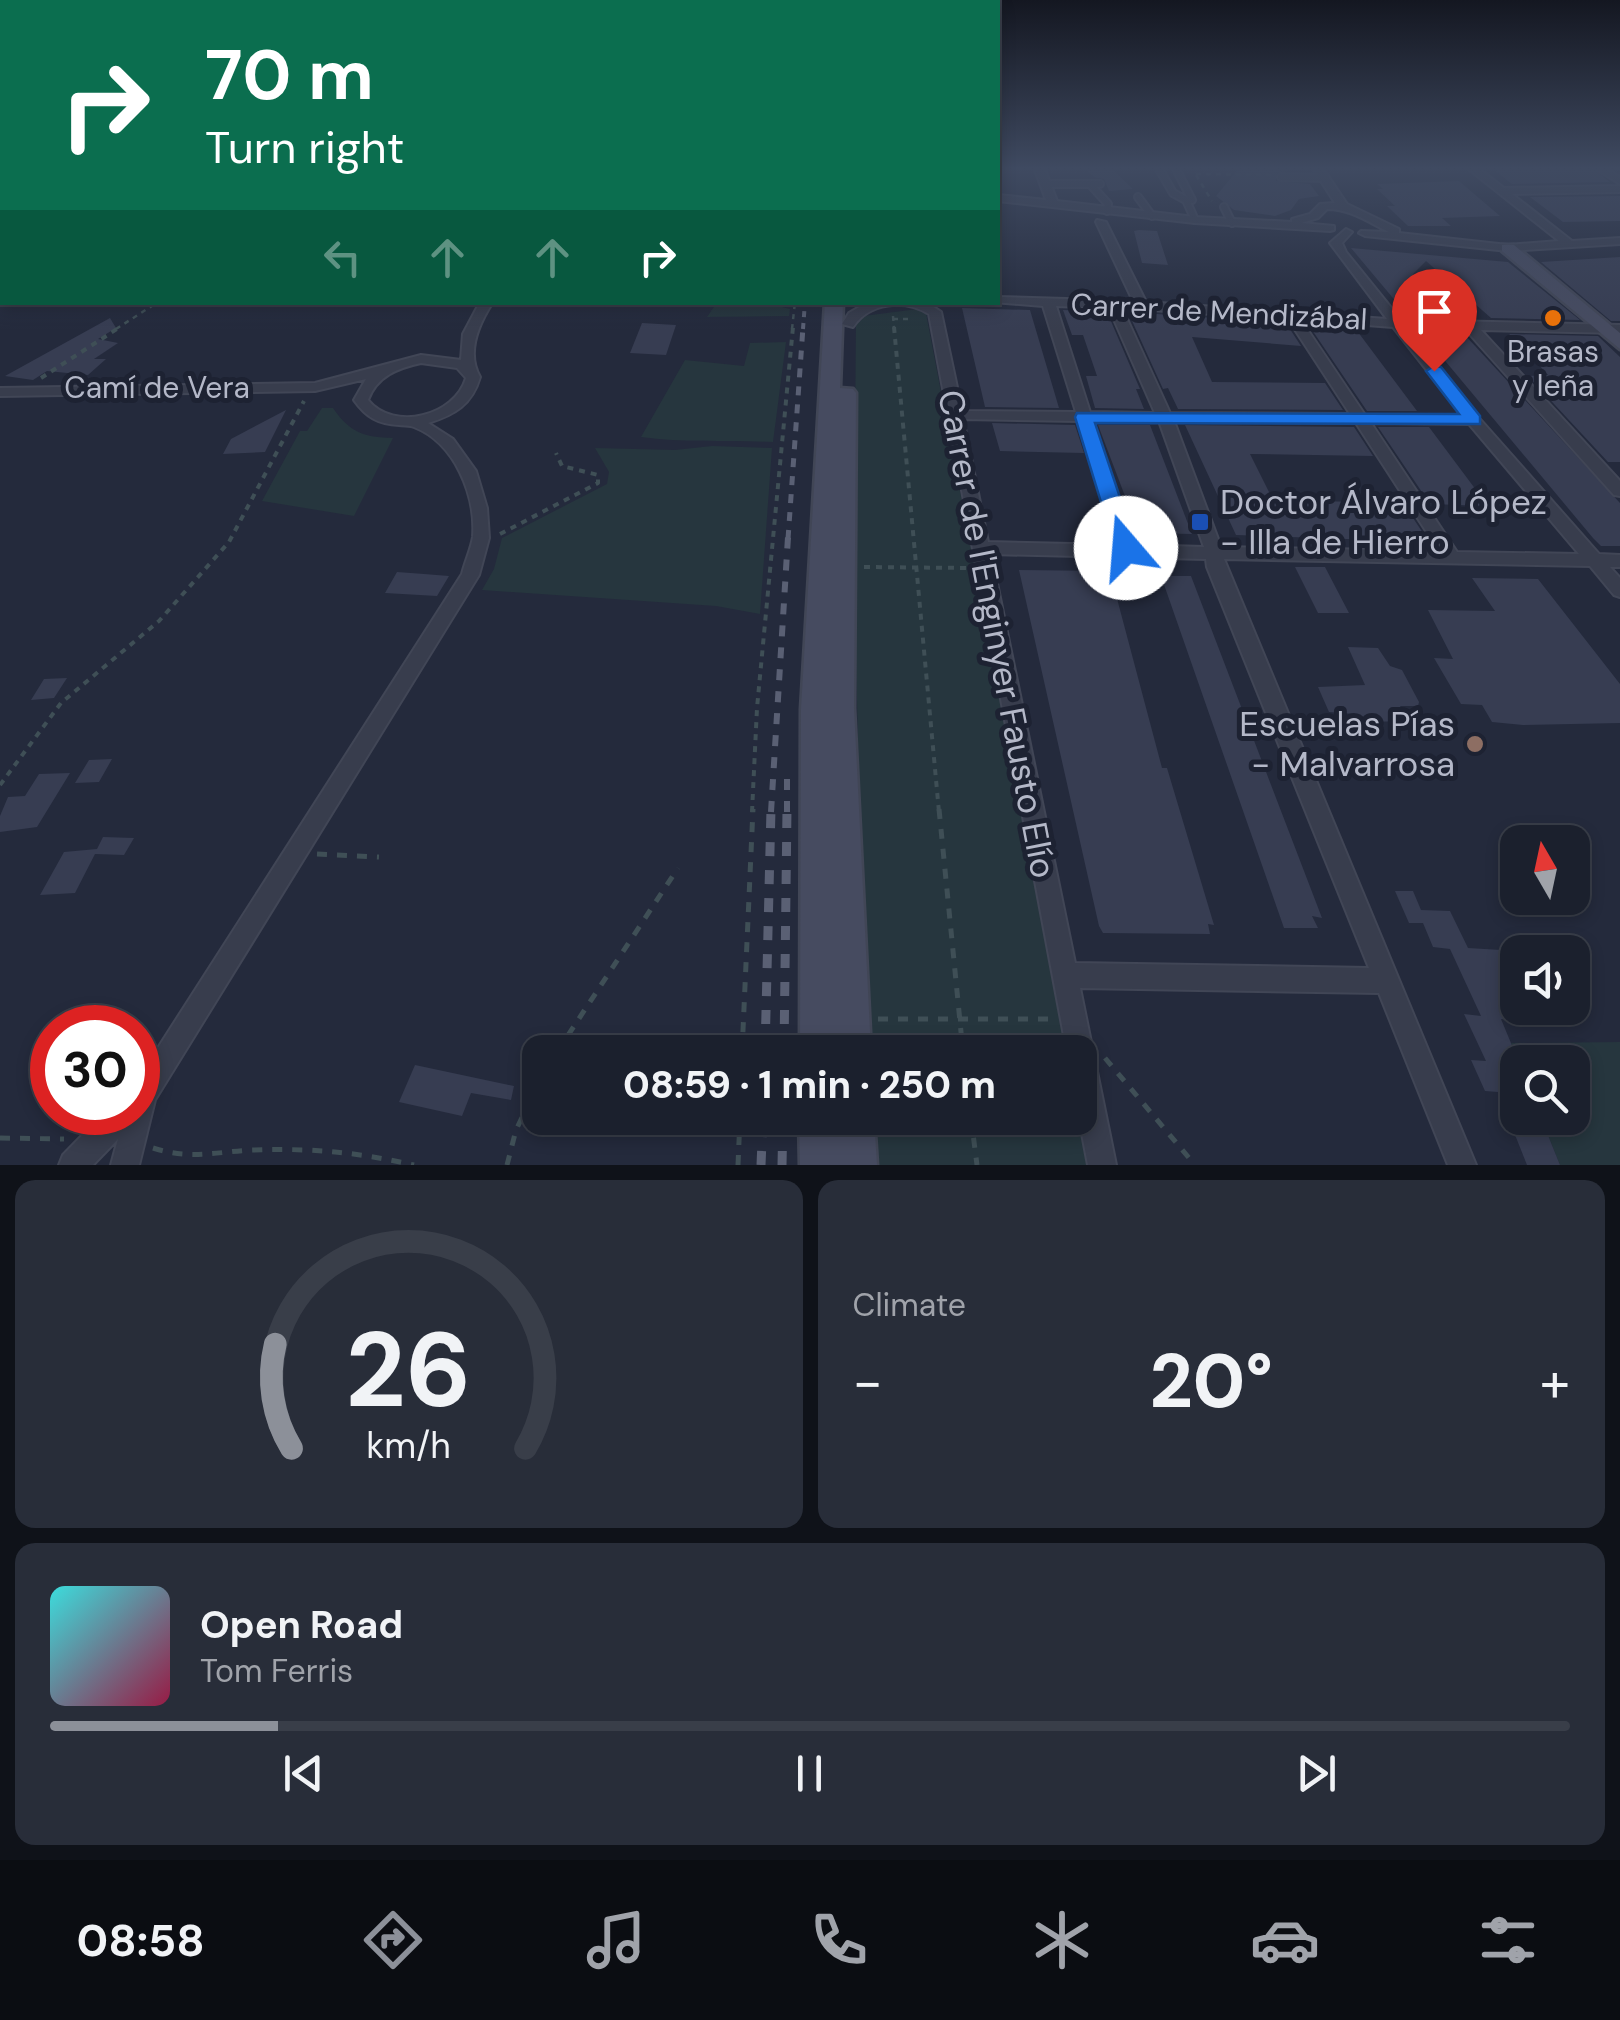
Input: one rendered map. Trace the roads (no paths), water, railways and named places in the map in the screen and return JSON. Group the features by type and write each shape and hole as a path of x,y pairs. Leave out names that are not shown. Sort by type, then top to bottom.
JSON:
{"main road":[{"path":"1508,248 1611,329 1620,344"},
{"path":"818,1035 815,709 844,310"},
{"path":"844,310 840,708 851,1035"},
{"path":"819,1135 820,1165"},
{"path":"855,1135 856,1165"}],"street":[{"path":"1106,221 1141,305"},
{"path":"1211,221 1330,228 1508,248 1620,242"},
{"path":"1278,226 1295,221"},
{"path":"1321,221 1330,228"},
{"path":"1377,221 1410,238"},
{"path":"1542,221 1571,244"},
{"path":"1365,232 1380,224"},
{"path":"1346,232 1336,247 1473,420 1620,590"},
{"name":"Carrer de Mendizábal","path":"1000,301 1141,305 1470,326 1611,329"},
{"path":"1048,302 1126,548"},
{"path":"1114,304 1165,418 1214,550 1216,567 1462,1165"},
{"path":"413,420 448,410 473,385 464,348 470,328 485,305"},
{"name":"Carrer de l'Enginyer Fausto Elío","path":"844,310 889,305"},
{"name":"Carrer de l'Enginyer Fausto Elío","path":"940,307 954,415 1076,1035"},
{"path":"1292,316 1451,556"},
{"path":"1470,326 1620,491"},
{"name":"Camí de Vera","path":"315,387 420,360 470,328"},
{"path":"420,360 449,360 468,370"},
{"path":"365,408 364,390 384,372"},
{"name":"Camí de Vera","path":"0,392 24,388 315,387 349,394 384,419 413,420"},
{"path":"448,410 448,442"},
{"path":"954,415 1473,420"},
{"path":"160,1077 470,575 478,546 478,508 468,471 448,442 413,420"},
{"path":"1599,468 1620,468"},
{"path":"982,558 1126,548 1620,560"},
{"path":"1065,976 1386,981"},
{"path":"73,1165 106,1135"},
{"name":"Carrer de l'Enginyer Fausto Elío","path":"1096,1135 1102,1165"}],"railway":[{"path":"803,329 805,305"},
{"path":"788,539 803,327"},
{"path":"771,812 788,537"},
{"path":"787,773 787,809"},
{"path":"765,1035 771,809"},
{"path":"784,1035 787,809"},
{"path":"761,1165 762,1135"},
{"path":"782,1165 783,1135"}],"place":[{"name":"Brasas y leña","path":"1553,318"},
{"name":"Doctor Álvaro López - Illa de Hierro","path":"1200,522"},
{"name":"Escuelas Pías - Malvarrosa","path":"1475,744"}]}
